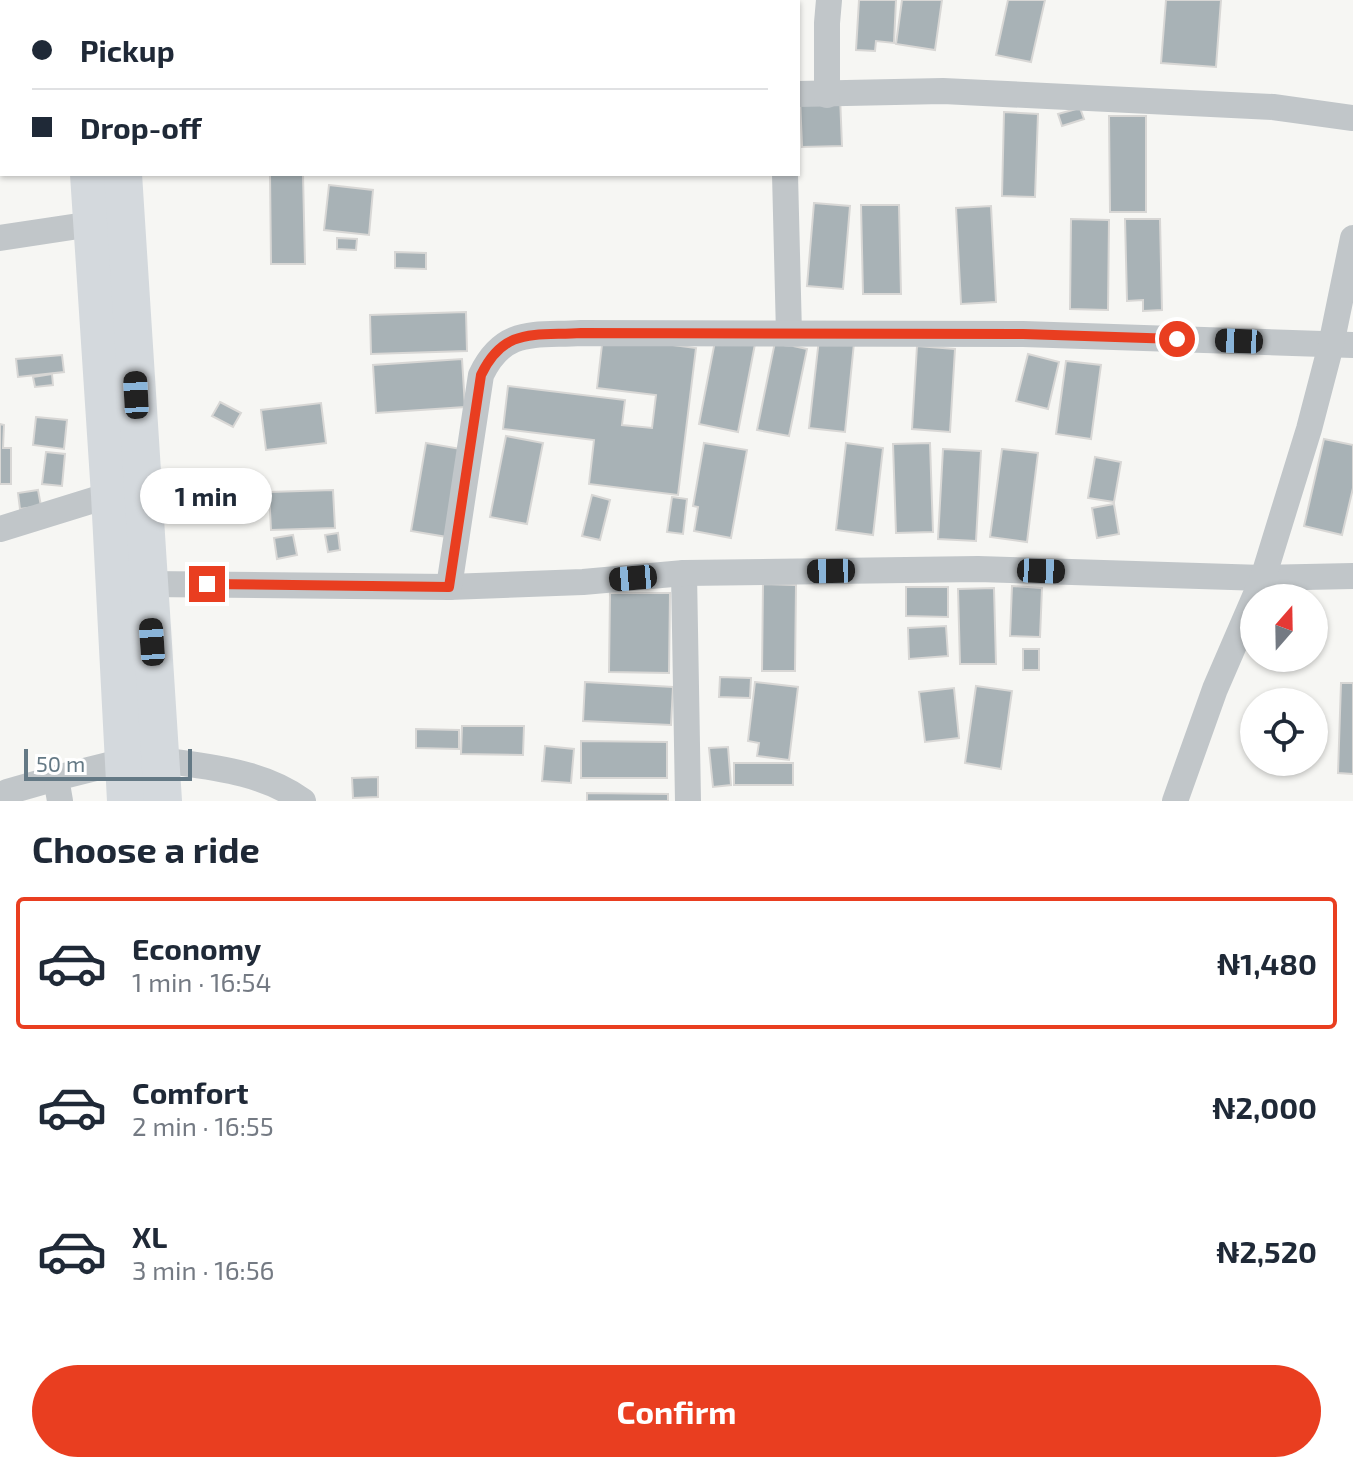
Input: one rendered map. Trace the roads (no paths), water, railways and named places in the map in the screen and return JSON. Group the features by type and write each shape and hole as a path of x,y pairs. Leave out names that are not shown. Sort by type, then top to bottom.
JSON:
{"highway":[{"path":"89,176 110,495 142,760 163,801"},
{"path":"123,176 147,584 142,760 126,801"}],"street":[{"path":"827,95 829,0"},
{"path":"800,94 943,91 1273,107 1353,118"},
{"path":"785,176 789,334"},
{"path":"0,238 92,224"},
{"path":"1175,801 1215,689 1263,578 1309,429 1342,345 1353,238"},
{"path":"449,587 481,375 491,354 513,338 581,333 1023,334 1342,345"},
{"path":"0,529 110,495"},
{"path":"147,584 449,587 583,582 684,573 978,569 1263,578 1353,576"},
{"path":"684,573 688,801"},
{"path":"1,801 7,792 58,790 142,760 228,769 274,784 303,801"}]}
